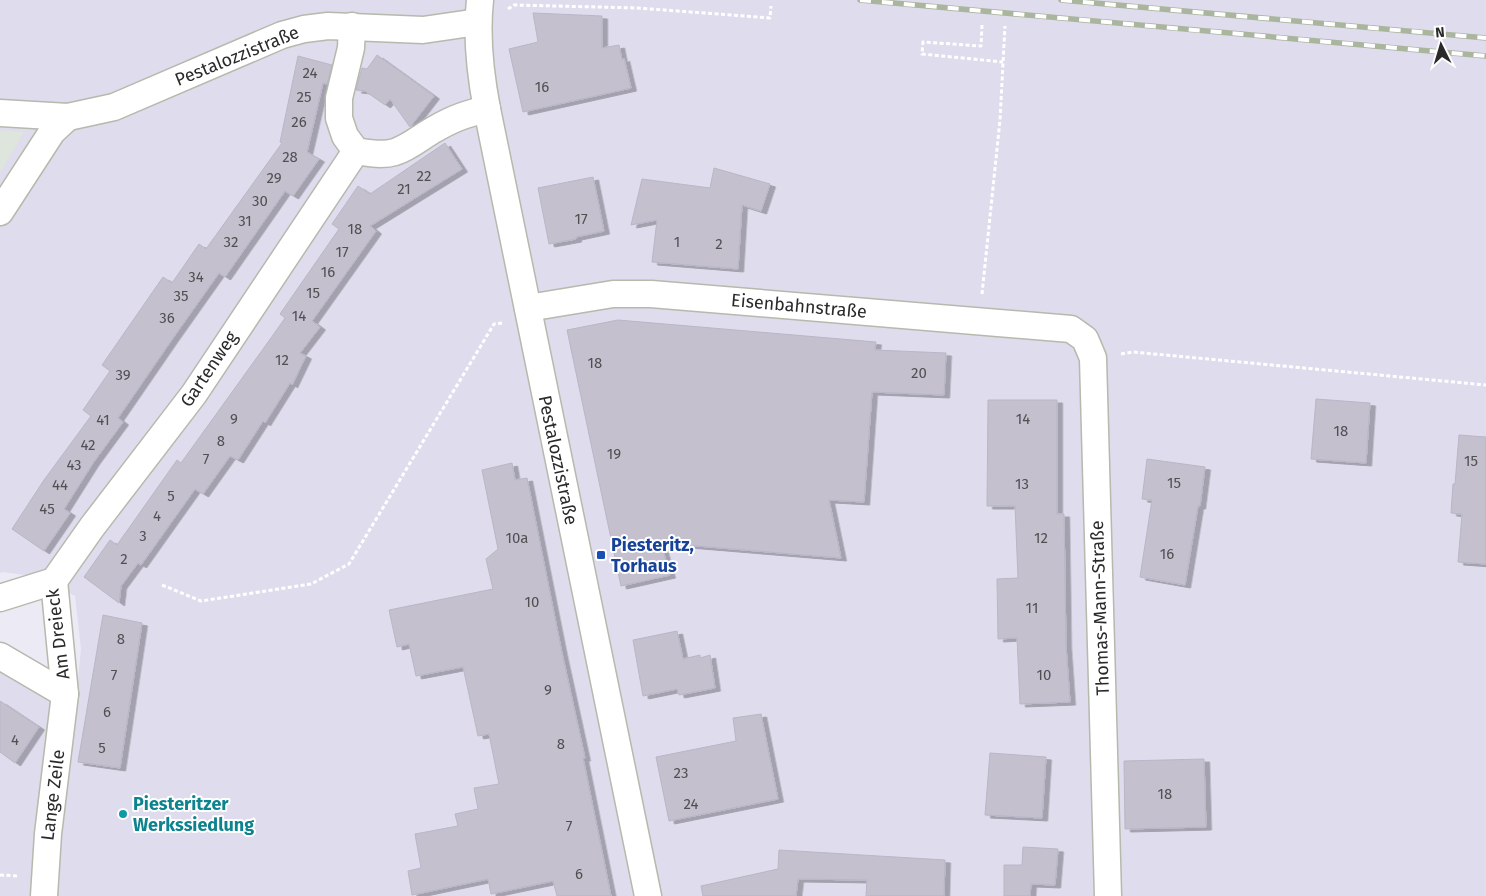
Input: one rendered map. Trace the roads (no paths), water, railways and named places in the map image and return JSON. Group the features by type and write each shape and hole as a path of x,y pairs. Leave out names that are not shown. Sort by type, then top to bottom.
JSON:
{"street":[{"name":"Pestalozzistraße","path":"0,113 68,117 114,107 282,35 312,28 352,26 422,30 479,11 480,72 487,109 648,896"},
{"path":"352,26 350,48 339,98 339,118 345,136 356,151 374,154 393,153 464,114 487,109"},
{"path":"0,212 52,132 68,117"},
{"name":"Gartenweg","path":"54,581 92,527 194,394 356,151"},
{"name":"Eisenbahnstraße","path":"529,313 613,294 651,294 1071,329"},
{"name":"Thomas-Mann-Straße","path":"1071,329 1085,339 1093,358 1108,896"},
{"name":"Am Dreieck","path":"0,598 54,581 65,694"},
{"name":"Am Dreieck","path":"0,656 65,694"},
{"name":"Lange Zeile","path":"44,896 48,834 65,694"}],"railway":[{"path":"860,0 1486,56"},
{"path":"1061,0 1486,38"}],"place":[{"name":"Piesteritz, Torhaus","path":"601,555"},
{"name":"Piesteritzer Werkssiedlung","path":"123,814"}]}
